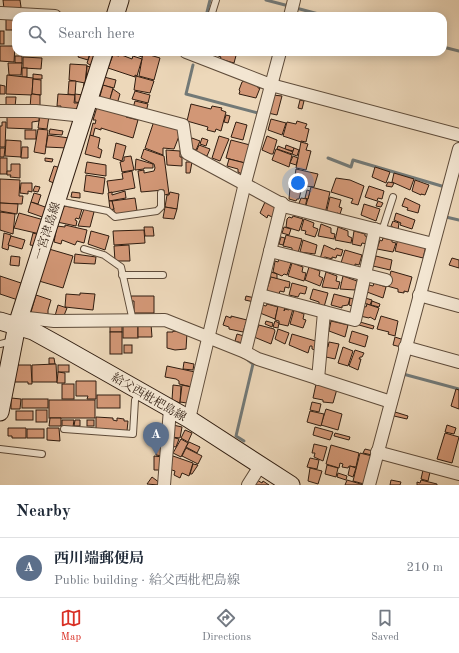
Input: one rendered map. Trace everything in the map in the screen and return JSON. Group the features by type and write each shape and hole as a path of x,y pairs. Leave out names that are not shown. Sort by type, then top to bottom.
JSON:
{"main road":[{"path":"116,12 120,0"},
{"name":"一宮津島線","path":"0,412 12,332 57,201 103,56"},
{"name":"給父西枇杷島線","path":"0,321 12,332 33,331 188,419 291,485"}],"street":[{"path":"291,12 294,0"},
{"path":"1,12 12,13"},
{"path":"202,56 271,85 459,135"},
{"path":"188,419 245,183 279,56"},
{"path":"89,100 183,125 187,152 287,207 433,244"},
{"path":"0,111 36,111 84,116"},
{"path":"369,485 459,149"},
{"path":"245,352 282,203"},
{"path":"260,295 355,320 365,275 379,230"},
{"path":"270,251 386,280"},
{"path":"419,295 459,306"},
{"path":"318,379 324,312"},
{"path":"12,332 54,321 165,320 208,336 258,359 391,402"},
{"path":"405,348 459,362"},
{"path":"164,485 170,409"},
{"path":"377,452 459,474"},
{"path":"248,485 260,466"}],"lane":[{"path":"212,12 216,0"},
{"path":"57,201 108,211 115,218 157,211 161,207 162,193"},
{"path":"379,230 393,198"},
{"path":"84,249 104,255 121,267 133,321"},
{"path":"122,275 163,274"},
{"path":"64,430 132,434 136,400 140,392"},
{"path":"0,449 42,454"}],"building":[{"path":"3,0 20,0 21,7 19,9 4,9"},
{"path":"6,19 12,19 12,30 6,30"},
{"path":"0,31 4,31 4,44 0,44"},
{"path":"0,46 12,46 12,56 14,56 14,62 0,61"},
{"path":"15,56 22,56 22,63 15,63"},
{"path":"78,56 89,56 88,60"},
{"path":"90,56 97,56 93,67 87,63"},
{"path":"113,56 124,56 132,59 133,56 142,59 137,76 135,75 135,77 108,68"},
{"path":"142,56 153,56 160,58 154,80 139,76"},
{"path":"218,56 236,56 234,63 220,59 221,57"},
{"path":"23,57 42,58 41,69 23,68"},
{"path":"8,63 22,63 21,75 9,75"},
{"path":"70,64 87,65 85,83 69,80"},
{"path":"87,66 93,68 86,83"},
{"path":"22,68 27,68 27,77 22,77"},
{"path":"33,74 42,75 42,79 33,79"},
{"path":"7,75 33,78 32,95 6,94"},
{"path":"136,76 154,81 150,93 134,90"},
{"path":"104,77 116,80 114,88 102,85"},
{"path":"33,79 41,80 41,95 32,94"},
{"path":"69,81 76,81 75,95 68,94"},
{"path":"244,81 260,88 256,98 239,94 242,82"},
{"path":"0,85 5,86 5,94 0,94"},
{"path":"103,85 113,88 109,103 99,100"},
{"path":"113,89 120,94 117,104 109,102"},
{"path":"135,91 150,95 148,103 132,99"},
{"path":"32,94 40,95 40,109 30,108"},
{"path":"58,94 75,95 74,103 79,103 78,113 60,111 61,106 57,106"},
{"path":"75,94 83,95 82,103 75,102"},
{"path":"273,95 282,96 277,115 268,113"},
{"path":"6,97 16,97 15,107 6,107"},
{"path":"300,100 304,101 302,109 298,108"},
{"path":"135,101 148,104 146,112 133,108"},
{"path":"191,104 211,109 212,106 222,108 221,110 226,112 221,131 216,129 215,132 207,130 208,127 187,121"},
{"path":"97,107 127,115 126,117 138,120 133,138 101,128 101,130 95,128 93,136 90,135 93,123 95,124 96,120 93,120"},
{"path":"40,114 49,116 47,129 38,128"},
{"path":"7,115 39,116 39,121 32,122 32,129 7,128"},
{"path":"226,115 230,116 228,123 224,122"},
{"path":"271,119 286,123 282,135 268,130"},
{"path":"154,121 181,131 174,149 163,148 163,155 145,148"},
{"path":"297,121 307,124 305,128 309,129 306,142 301,142 283,136 287,122 296,124"},
{"path":"2,122 6,122 5,147 0,147 0,126 2,126"},
{"path":"236,122 247,125 243,140 231,137"},
{"path":"38,129 48,130 45,154 34,152"},
{"path":"50,129 63,131 62,135 49,134"},
{"path":"25,130 36,130 36,139 25,139"},
{"path":"48,135 69,138 67,148 46,147"},
{"path":"90,135 100,138 98,148 102,150 100,158 85,154"},
{"path":"219,136 229,139 220,161 212,158"},
{"path":"267,136 277,140 273,154 262,150"},
{"path":"192,138 200,141 196,150 188,147"},
{"path":"202,138 208,140 206,146 200,144"},
{"path":"6,140 21,141 21,157 5,156"},
{"path":"231,140 250,145 245,163 226,158"},
{"path":"301,142 308,144 306,150 311,151 306,170 296,168"},
{"path":"116,143 126,146 122,161 113,158"},
{"path":"199,145 210,149 207,156 196,152"},
{"path":"286,145 294,148 293,151 285,149"},
{"path":"278,146 293,152 292,154 277,149"},
{"path":"22,147 28,147 28,158 21,158"},
{"path":"0,148 5,148 4,157 0,157"},
{"path":"294,148 299,150 297,156 292,154"},
{"path":"144,149 164,156 169,194 164,195 164,190 141,192 138,171 144,170 144,173 154,171 155,168 154,164 141,158"},
{"path":"276,149 292,155 289,167 272,160"},
{"path":"166,150 180,151 182,166 167,165"},
{"path":"131,156 134,170 122,172 120,162 124,161 124,157"},
{"path":"293,156 298,158 296,165 290,163"},
{"path":"0,158 7,158 7,174 0,174"},
{"path":"45,158 53,159 52,162 45,161"},
{"path":"136,159 153,164 153,168 135,170"},
{"path":"229,159 245,163 242,174 238,172 238,169 227,166"},
{"path":"87,162 106,165 106,176 85,173"},
{"path":"186,162 192,162 190,173 186,173"},
{"path":"11,164 20,164 20,178 10,177 11,175 7,175 7,171 11,171"},
{"path":"54,166 61,168 56,184 49,181"},
{"path":"375,167 390,172 386,183 372,177"},
{"path":"296,169 318,174 314,187 305,186 294,182"},
{"path":"132,171 135,188 109,193 107,181 123,179 122,173"},
{"path":"394,173 414,179 410,190 392,182"},
{"path":"86,175 105,178 103,194 84,191"},
{"path":"336,178 350,180 364,186 358,205 351,203 353,199 331,192"},
{"path":"0,179 20,180 19,196 23,196 22,204 0,203"},
{"path":"415,180 429,185 425,195 412,191"},
{"path":"388,182 394,183 392,187 386,186"},
{"path":"21,183 32,183 32,192 28,191 28,194 20,193"},
{"path":"35,186 40,187 38,192 33,191"},
{"path":"369,186 384,191 382,199 378,198 377,201 365,197"},
{"path":"311,187 330,192 325,214 305,209"},
{"path":"290,188 301,191 299,199 296,201 289,199"},
{"path":"307,190 310,191 308,199 305,198"},
{"path":"125,191 126,198 109,201 108,193 112,192 112,195"},
{"path":"72,192 80,193 80,198 71,197"},
{"path":"170,192 179,194 177,209 165,207 167,195 169,195"},
{"path":"34,193 41,195 38,204 31,202"},
{"path":"330,197 341,200 339,207 342,208 340,214 337,213 336,216 326,214"},
{"path":"135,198 137,211 115,215 112,201"},
{"path":"301,198 307,199 305,207 298,206"},
{"path":"405,198 420,205 418,213 407,210 408,208 402,206"},
{"path":"109,201 112,201 114,209 110,210"},
{"path":"378,201 383,203 381,207 376,206"},
{"path":"31,202 48,208 45,218 28,212"},
{"path":"265,202 279,207 274,218 268,215 267,218 260,213"},
{"path":"0,203 18,204 17,214 0,211"},
{"path":"364,204 380,209 376,221 361,215"},
{"path":"64,206 82,209 79,219 76,218 75,220 77,221 76,226 57,222"},
{"path":"165,207 177,209 174,219 163,218"},
{"path":"84,209 94,212 90,227 78,226"},
{"path":"0,212 15,214 13,234 0,230"},
{"path":"19,213 44,220 40,234 14,228"},
{"path":"396,213 415,220 412,229 400,225 401,223 394,220"},
{"path":"293,216 303,219 299,231 286,227 287,219 289,217 292,218"},
{"path":"304,219 314,223 313,227 318,229 315,237 305,234 306,231 301,230"},
{"path":"393,221 399,223 398,230 391,226"},
{"path":"321,224 331,228 331,233 335,234 334,239 318,236"},
{"path":"65,225 87,230 84,243 77,241 75,245 62,240 61,244 54,242 57,226 65,227"},
{"path":"144,227 153,227 154,236 145,236"},
{"path":"284,227 291,229 289,235 282,233"},
{"path":"338,227 348,231 348,236 352,238 351,243 335,240"},
{"path":"144,230 145,243 114,245 113,231"},
{"path":"91,231 109,236 105,250 88,244"},
{"path":"354,231 365,234 365,236 369,237 367,244 362,243 361,246 352,244"},
{"path":"4,233 11,235 8,250 2,248"},
{"path":"33,233 40,235 37,246 30,245"},
{"path":"286,235 302,239 298,253 292,252 292,248 283,246"},
{"path":"11,236 25,240 22,249 8,245"},
{"path":"281,237 285,238 283,245 279,244"},
{"path":"383,238 392,240 392,242 396,243 393,252 377,249 380,240 382,241"},
{"path":"398,238 426,246 423,258 395,251"},
{"path":"303,240 317,245 315,254 300,252"},
{"path":"129,245 130,261 115,261 114,246"},
{"path":"324,245 335,250 336,248 343,250 341,256 337,255 336,258 332,257 332,259 325,257 320,259"},
{"path":"49,249 73,256 63,288 39,281"},
{"path":"345,250 362,255 359,265 355,264 355,266 341,263"},
{"path":"75,254 96,257 95,264 74,263"},
{"path":"11,256 20,257 19,266 10,265"},
{"path":"376,256 392,260 390,270 373,266"},
{"path":"452,258 459,260 459,268 449,265"},
{"path":"279,259 291,263 287,275 284,274 282,276 273,272 275,261 278,262"},
{"path":"292,263 303,267 302,272 306,273 304,281 288,276"},
{"path":"309,267 320,271 319,276 323,278 320,286 305,280"},
{"path":"391,271 412,277 408,292 398,292 398,289 387,286"},
{"path":"271,272 277,274 277,279 270,277"},
{"path":"326,272 337,276 336,281 340,282 338,289 322,287"},
{"path":"0,276 24,284 18,300 0,294"},
{"path":"343,276 357,281 355,290 340,289"},
{"path":"271,277 290,282 289,288 285,287 284,292 280,291 279,294 268,292 267,289"},
{"path":"292,283 307,287 305,294 300,293 298,297 289,295"},
{"path":"374,283 386,287 383,298 367,292 369,285 373,286"},
{"path":"313,289 328,293 324,307 319,305 319,302 310,299"},
{"path":"80,293 95,294 93,310 65,307 66,294 80,295"},
{"path":"334,294 350,298 348,305 342,306 342,308 331,305"},
{"path":"36,295 51,300 48,310 48,317 31,312"},
{"path":"131,296 154,296 154,313 134,313 134,301 131,301"},
{"path":"246,296 255,298 254,302 245,300"},
{"path":"350,298 354,299 352,306 349,305"},
{"path":"365,298 372,300 370,305 364,303"},
{"path":"372,301 380,304 379,307 371,305"},
{"path":"267,304 278,307 275,319 260,313 262,305 266,306"},
{"path":"367,304 379,308 375,320 370,317 360,316 363,306 366,307"},
{"path":"58,305 67,308 63,318 55,316"},
{"path":"278,306 285,307 284,311 285,309 293,309 288,326 279,324 279,321 275,320"},
{"path":"294,310 304,314 303,319 306,320 303,328 290,324"},
{"path":"226,316 247,320 243,332 229,329 229,327 223,325"},
{"path":"381,316 398,321 395,336 388,334 389,332 377,329"},
{"path":"266,321 273,323 272,327 265,324"},
{"path":"275,321 279,323 278,328 273,327"},
{"path":"331,321 348,325 345,337 329,331"},
{"path":"360,322 374,326 373,329 359,325"},
{"path":"123,324 138,324 138,338 123,338"},
{"path":"138,324 151,324 152,337 138,337"},
{"path":"110,325 122,325 122,332 110,332"},
{"path":"259,325 274,329 275,331 271,344 254,337"},
{"path":"278,329 289,333 285,344 275,339"},
{"path":"173,331 187,333 186,349 175,350 167,348 167,332"},
{"path":"352,331 368,336 365,347 349,342"},
{"path":"110,332 122,332 122,354 110,354"},
{"path":"237,334 244,336 242,343 235,341"},
{"path":"292,334 319,342 318,351 312,349 312,346 310,346 308,353 289,345"},
{"path":"395,337 404,340 401,347 393,345"},
{"path":"329,342 339,344 335,359 326,357 326,347 328,347"},
{"path":"124,345 132,345 132,353 124,353"},
{"path":"343,347 353,351 348,366 338,363"},
{"path":"355,350 364,353 359,359 361,359 358,370 349,366"},
{"path":"49,358 54,358 55,364 49,364"},
{"path":"184,362 194,364 193,370 183,369"},
{"path":"56,364 57,382 32,382 32,365"},
{"path":"17,365 31,365 32,384 28,384 28,382 14,382"},
{"path":"58,365 69,365 69,372 58,372"},
{"path":"167,366 195,372 192,387 179,384 179,381 176,379 165,377"},
{"path":"58,372 65,373 65,383 57,383"},
{"path":"76,381 96,381 96,399 87,399 88,396 76,396"},
{"path":"62,384 74,384 74,399 62,399"},
{"path":"316,384 337,389 333,403 323,402 323,400 313,398"},
{"path":"173,385 181,386 180,403 172,400"},
{"path":"182,385 191,387 187,403 180,402"},
{"path":"456,389 459,390 459,409 451,406"},
{"path":"97,395 120,395 120,408 97,408"},
{"path":"11,398 21,399 20,409 11,409"},
{"path":"22,399 48,399 48,408 22,408"},
{"path":"49,400 95,400 95,418 49,418"},
{"path":"312,402 321,404 319,412 310,410"},
{"path":"326,409 342,414 338,430 321,425"},
{"path":"36,410 47,410 47,422 36,422"},
{"path":"16,411 33,411 33,420 16,420"},
{"path":"310,411 324,414 321,426 307,422"},
{"path":"395,412 408,416 407,419 394,416"},
{"path":"96,417 113,418 113,420 117,421 117,418 124,419 124,421 128,421 127,431 96,429"},
{"path":"50,418 61,418 61,426 49,426"},
{"path":"62,420 74,420 73,427 62,427"},
{"path":"75,420 80,420 80,426 74,426"},
{"path":"87,420 94,420 94,426 87,426"},
{"path":"173,425 182,427 180,438 171,437"},
{"path":"447,425 456,428 454,434 445,432"},
{"path":"315,427 333,432 330,440 313,435"},
{"path":"8,428 26,428 26,438 12,438 12,436 8,436"},
{"path":"47,428 59,428 60,441 47,440"},
{"path":"27,429 44,429 44,438 27,438"},
{"path":"185,430 192,433 188,442 181,438"},
{"path":"335,433 350,437 349,440 334,436"},
{"path":"445,433 459,437 452,463 437,459"},
{"path":"171,437 179,439 176,447 170,446"},
{"path":"181,439 188,443 181,457 173,453"},
{"path":"189,442 200,447 197,453 186,447"},
{"path":"157,443 164,444 163,456 156,455"},
{"path":"314,444 327,447 323,461 314,457 315,453 312,453"},
{"path":"331,445 359,453 356,467 342,467 343,464 340,463 339,468 326,464"},
{"path":"186,448 202,456 198,464 182,456"},
{"path":"365,449 373,451 372,455 363,453"},
{"path":"360,453 372,456 364,484 353,481"},
{"path":"154,456 163,457 163,470 154,470"},
{"path":"173,456 193,463 189,476 182,473 180,478 174,475 175,471 169,469"},
{"path":"310,458 319,460 317,469 307,467"},
{"path":"193,464 198,465 192,474 190,474"},
{"path":"327,465 338,468 336,477 325,474"},
{"path":"350,466 356,468 353,477 348,475"},
{"path":"310,468 322,471 318,484 308,481"},
{"path":"423,470 430,472 428,481 421,479"},
{"path":"338,473 347,476 346,480 337,477"},
{"path":"152,477 160,483 158,485 147,484"},
{"path":"257,480 262,483 263,481 269,485 254,485"},
{"path":"347,480 364,485 345,485"},
{"path":"391,480 401,482 400,485 390,485"},
{"path":"421,480 437,485 417,485 417,482 420,483"}],"waterway":[{"path":"207,12 210,0"},
{"path":"266,0 289,6"},
{"path":"296,8 311,12"},
{"path":"447,48 459,51"},
{"path":"193,65 186,94 258,113"},
{"path":"328,158 351,167 353,160 445,187"},
{"path":"446,215 446,217 459,220"},
{"path":"244,441 236,436 253,364 248,360"},
{"path":"403,374 459,389"}],"place":[{"name":"西川端郵便局","path":"156,455"}]}
